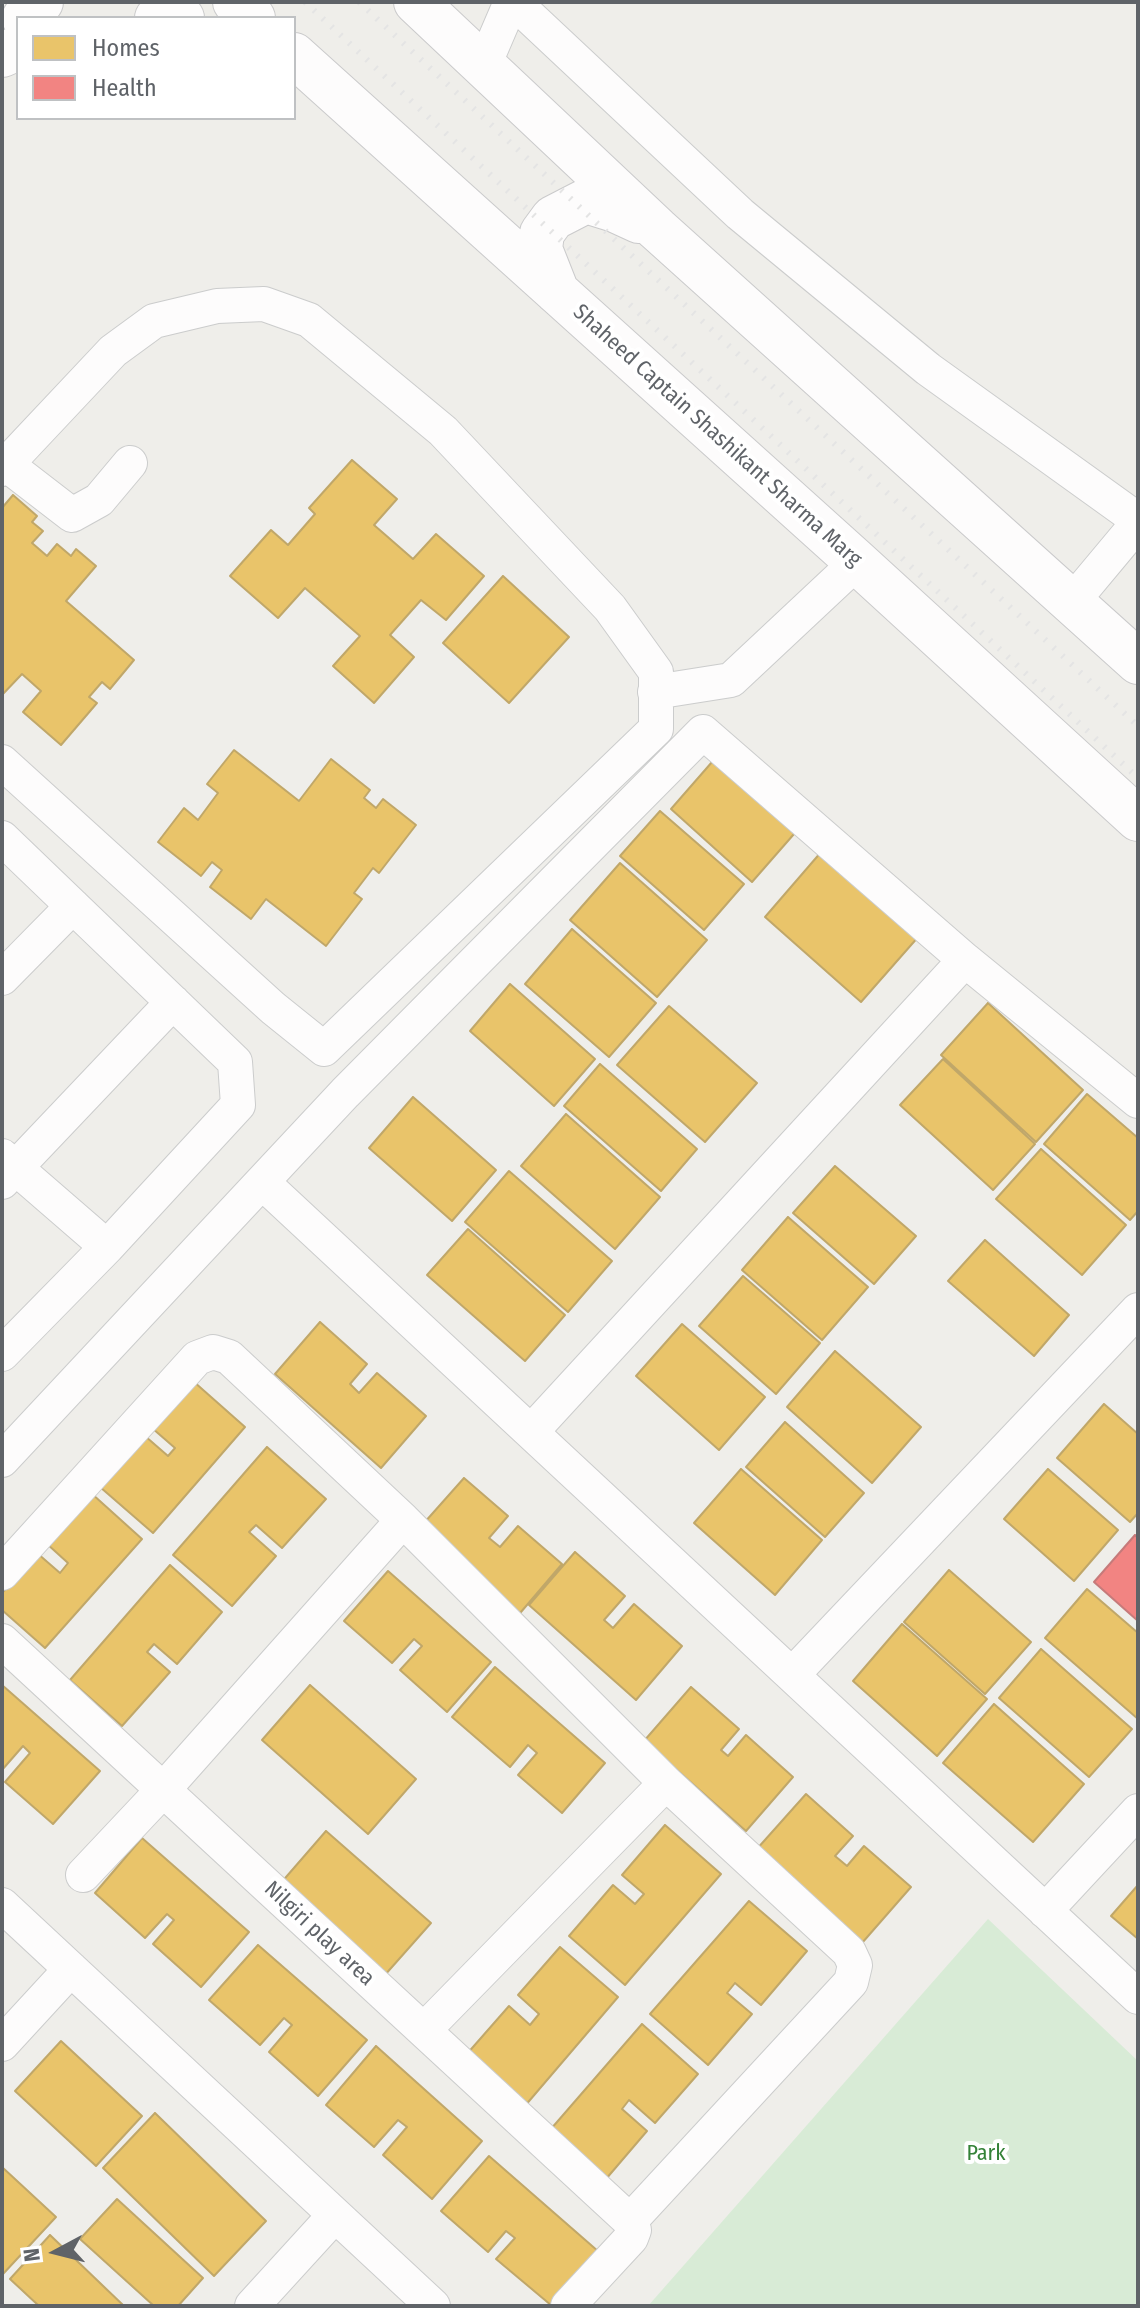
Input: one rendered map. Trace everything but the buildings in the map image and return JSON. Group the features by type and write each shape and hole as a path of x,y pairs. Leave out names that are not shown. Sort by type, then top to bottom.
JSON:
{"main road":[{"path":"26,16 41,2"},
{"path":"235,2 251,16"},
{"path":"416,2 657,229 1138,662"},
{"name":"Shaheed Captain Shashikant Sharma Marg","path":"296,57 1138,819"},
{"path":"558,294 540,249 542,233 553,218 565,209 586,201 657,229"},
{"path":"1082,611 1138,626"}],"street":[{"path":"484,65 512,2 740,214 928,369 1138,521 1082,611"},
{"path":"2,762 273,1008 324,1049 656,729 656,672 610,608 443,431 309,320 264,304 217,306 154,321 113,351 4,465 72,515 99,500 130,463"},
{"path":"655,692 731,680 857,562"},
{"path":"2,1460 345,1093 703,732 965,960 1138,1101"},
{"path":"2,1354 107,1247 238,1105 235,1062 4,844"},
{"path":"2,978 73,906"},
{"path":"531,1432 965,960"},
{"path":"107,1247 6,1169 173,1002"},
{"path":"262,1182 1138,1997"},
{"path":"792,1675 1138,1310"},
{"path":"2,1573 197,1358 213,1352 229,1357 403,1520 666,1783 849,1952 855,1965 851,1982 632,2225 631,2238 568,2306"},
{"path":"83,1875 163,1790 403,1520"},
{"name":"Nilgiri play area","path":"2,1641 632,2225"},
{"path":"424,2030 666,1783"},
{"path":"1045,1911 1138,1811"},
{"path":"2,1905 433,2306"},
{"path":"2,2044 71,1969"},
{"path":"252,2306 335,2215"}],"green space":[{"name":"Park","path":"988,1919 1138,2061 1138,2306 648,2306"}],"railway":[{"path":"305,2 1138,778"},
{"path":"359,2 1138,726"}]}
